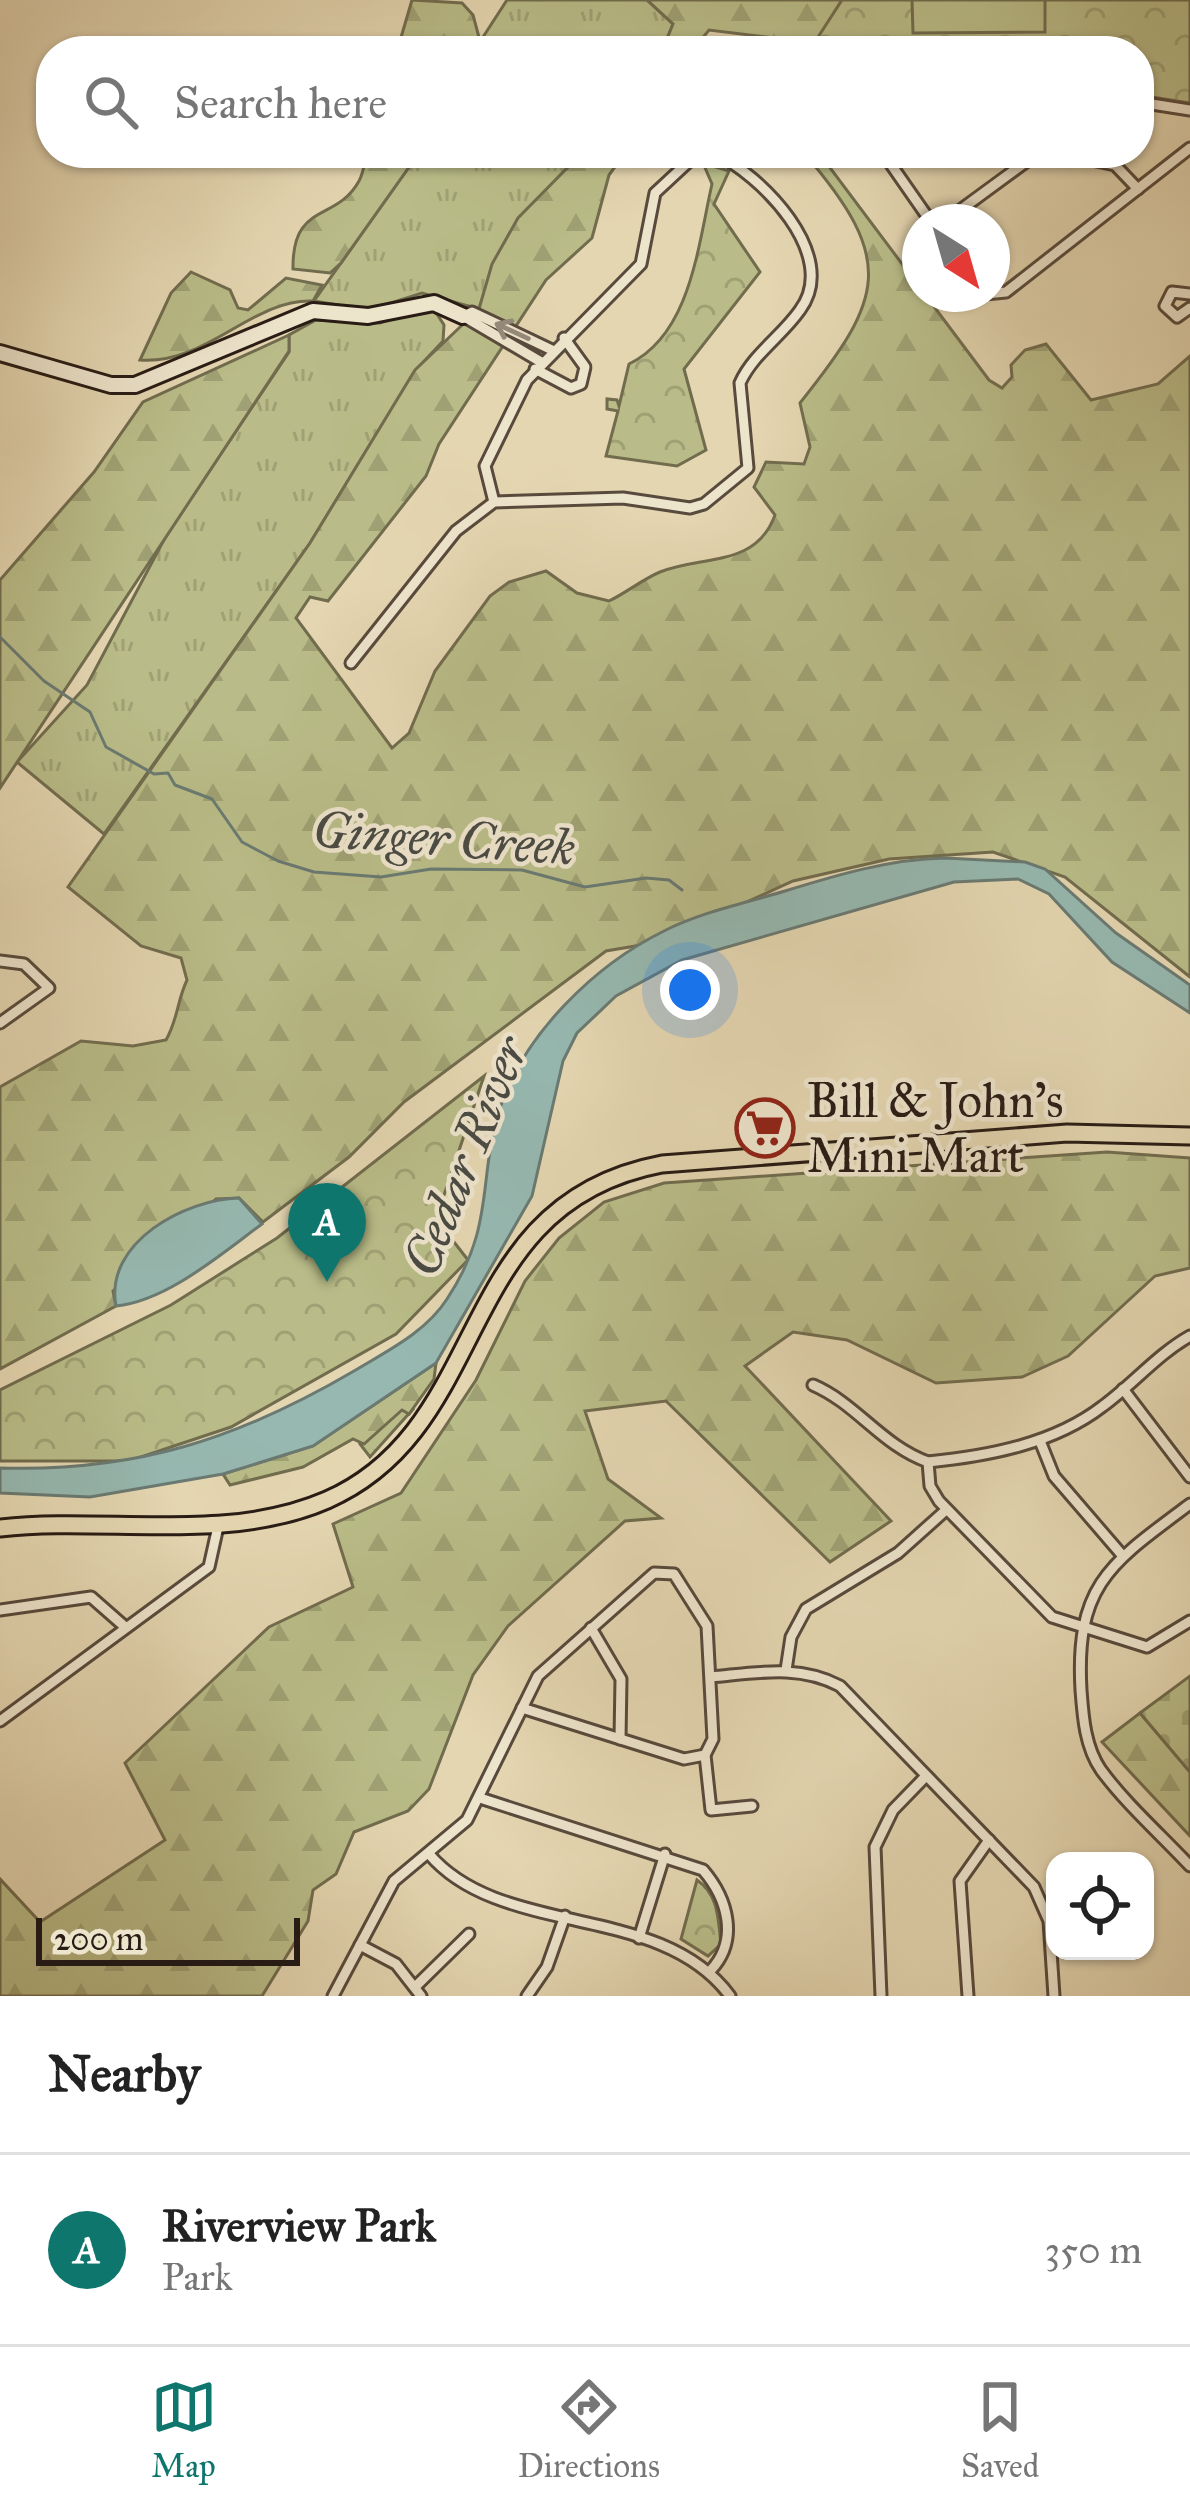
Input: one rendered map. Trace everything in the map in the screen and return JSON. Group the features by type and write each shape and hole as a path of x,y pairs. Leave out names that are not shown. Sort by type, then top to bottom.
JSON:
{"main road":[{"path":"0,1528 219,1522 294,1511 342,1492 377,1469 427,1415 520,1246 562,1204 604,1180 662,1164 895,1145 1094,1132 1190,1136"}],"street":[{"path":"1154,104 1190,110"},
{"path":"1010,289 1190,148"},
{"path":"494,502 485,466 538,366 641,264 655,193 682,168"},
{"path":"351,663 456,531 494,502 623,498 690,508 704,504 748,468 740,383 807,298 808,255 787,217 745,168"},
{"path":"893,168 918,204"},
{"path":"969,204 1018,168"},
{"path":"1118,168 1138,189"},
{"path":"0,353 111,385 135,385 313,310 368,316 434,302 464,316 571,388 581,384 585,367 564,338"},
{"path":"464,316 472,312 552,350"},
{"path":"0,1023 49,988 24,964 1,962"},
{"path":"813,1384 838,1396 886,1442 928,1462 1040,1441 1087,1418 1190,1336"},
{"path":"1123,1389 1190,1477"},
{"path":"1040,1441 1048,1466 1122,1555"},
{"path":"928,1462 929,1486 946,1510 1042,1609 1081,1627 1147,1647 1190,1621"},
{"path":"1190,1504 1122,1555 1090,1597 1081,1627 1083,1718 1100,1768 1190,1866"},
{"path":"787,1670 791,1636 806,1609 909,1546 946,1510"},
{"path":"0,1721 209,1567 219,1522"},
{"path":"333,1996 394,1881 456,1833 480,1798 538,1676 644,1580 664,1570 674,1574 700,1611 711,1677 713,1739 705,1754 711,1810 752,1806"},
{"path":"0,1610 91,1598 124,1626"},
{"path":"591,1628 621,1679 620,1739"},
{"path":"711,1677 787,1670 810,1673 840,1686 1034,1887 1046,1908 1054,1996"},
{"path":"522,1708 684,1759 705,1754"},
{"path":"881,1996 875,1847 892,1810 926,1776"},
{"path":"480,1798 703,1870 726,1908 728,1945 711,1970"},
{"path":"968,1996 960,1881 989,1840"},
{"path":"429,1854 460,1884 677,1950 711,1970 730,1996"},
{"path":"639,1938 665,1854"},
{"path":"527,1996 547,1967 566,1916"},
{"path":"360,1945 396,1964 418,1992 469,1934"}],"green space":[{"path":"412,0 462,3 473,15 479,36 401,36"},
{"path":"507,0 647,0 673,24 668,36 484,36"},
{"path":"647,0 842,0 820,36 709,30 704,36 668,36 673,24"},
{"path":"842,0 1190,0 1190,103 1154,97 1154,36 819,36"},
{"path":"912,0 1045,0 1045,32 913,33"},
{"path":"363,168 408,168 330,273 293,269 295,247 307,222 350,194"},
{"path":"408,168 567,168 519,224 497,262 479,309 422,293 369,310 314,301"},
{"path":"567,168 614,168 592,238 546,280 439,444 426,476 328,601 310,597 296,618 392,748 409,733 435,671 490,596 509,582 546,571 577,593 609,601 660,572 741,552 766,532 775,515 754,487 766,462 804,464 810,447 800,403 849,335 863,306 868,279 866,252 854,223 816,168 830,168 902,264 902,312 938,312 989,380 1002,388 1012,377 1011,365 1025,350 1046,344 1091,400 1158,384 1190,356 1190,977 1065,877 993,852 889,859 793,881 659,942 606,951 404,1102 349,1157 263,1222 239,1198 216,1199 113,1291 116,1306 0,1369 0,1087 81,1041 133,1046 166,1040 187,980 181,958 141,946 68,887 310,543 415,370 479,309 492,264 518,218"},
{"path":"705,168 729,171 714,204 760,272 684,369 706,450 677,466 606,456 618,411 607,409 607,399 617,400 619,406 629,364 650,350 679,310 696,260 712,184"},
{"path":"191,272 230,290 238,308 248,310 286,278 322,285 313,301 270,310 187,352 140,360 171,293"},
{"path":"420,310 435,311 444,325 443,341 415,371 310,543 104,834 17,762 87,685 166,536 289,352 289,335 316,320 380,323"},
{"path":"289,335 289,351 0,788 0,580 94,472 143,402"},
{"path":"484,1076 436,1219 468,1260 396,1334 231,1427 129,1461 0,1461 0,1390 171,1305 277,1238"},
{"path":"1107,1152 1190,1158 1190,1268 1155,1276 1068,1356 1022,1377 936,1383 847,1340 793,1332 745,1366 891,1521 830,1562 666,1401 585,1411 608,1479 661,1518 625,1521 508,1626 473,1675 429,1789 408,1811 354,1832 336,1874 313,1890 308,1921 262,1996 0,1996 0,1879 40,1922 165,1840 125,1763 269,1627 353,1587 333,1524 401,1493 476,1380 525,1281 559,1238 604,1202 664,1183"},
{"path":"436,1363 434,1379 409,1414 402,1410 364,1444 353,1439 303,1467 230,1485 223,1474 313,1446"},
{"path":"402,1409 409,1414 370,1457 360,1444"},
{"path":"1190,1676 1190,1772 1140,1713"},
{"path":"1140,1713 1190,1772 1190,1836 1102,1742"},
{"path":"697,1880 710,1893 718,1917 721,1944 708,1956 681,1939"}],"water":[{"name":"Cedar River","path":"904,861 1025,862 1045,869 1116,933 1190,985 1190,1013 1112,962 1049,894 1018,879 954,882 682,960 616,996 577,1033 563,1061 532,1196 436,1363 313,1446 223,1474 90,1497 0,1493 0,1468 96,1464 227,1433 311,1395 405,1340 428,1321 447,1299 473,1248 500,1108 526,1054 565,1004 638,945 693,918 824,879"},
{"path":"239,1198 262,1224 174,1286 116,1306 116,1283 123,1262 153,1228 196,1206"}],"waterway":[{"name":"Ginger Creek","path":"0,637 44,681 90,712 106,747 154,774 168,773 175,785 212,799 242,842 278,861 314,872 381,877 431,869 522,870 585,887 646,878 669,880 682,890"}],"place":[{"name":"Bill & John's Mini Mart","path":"765,1128"},
{"name":"Riverview Park","path":"327,1282"}]}
